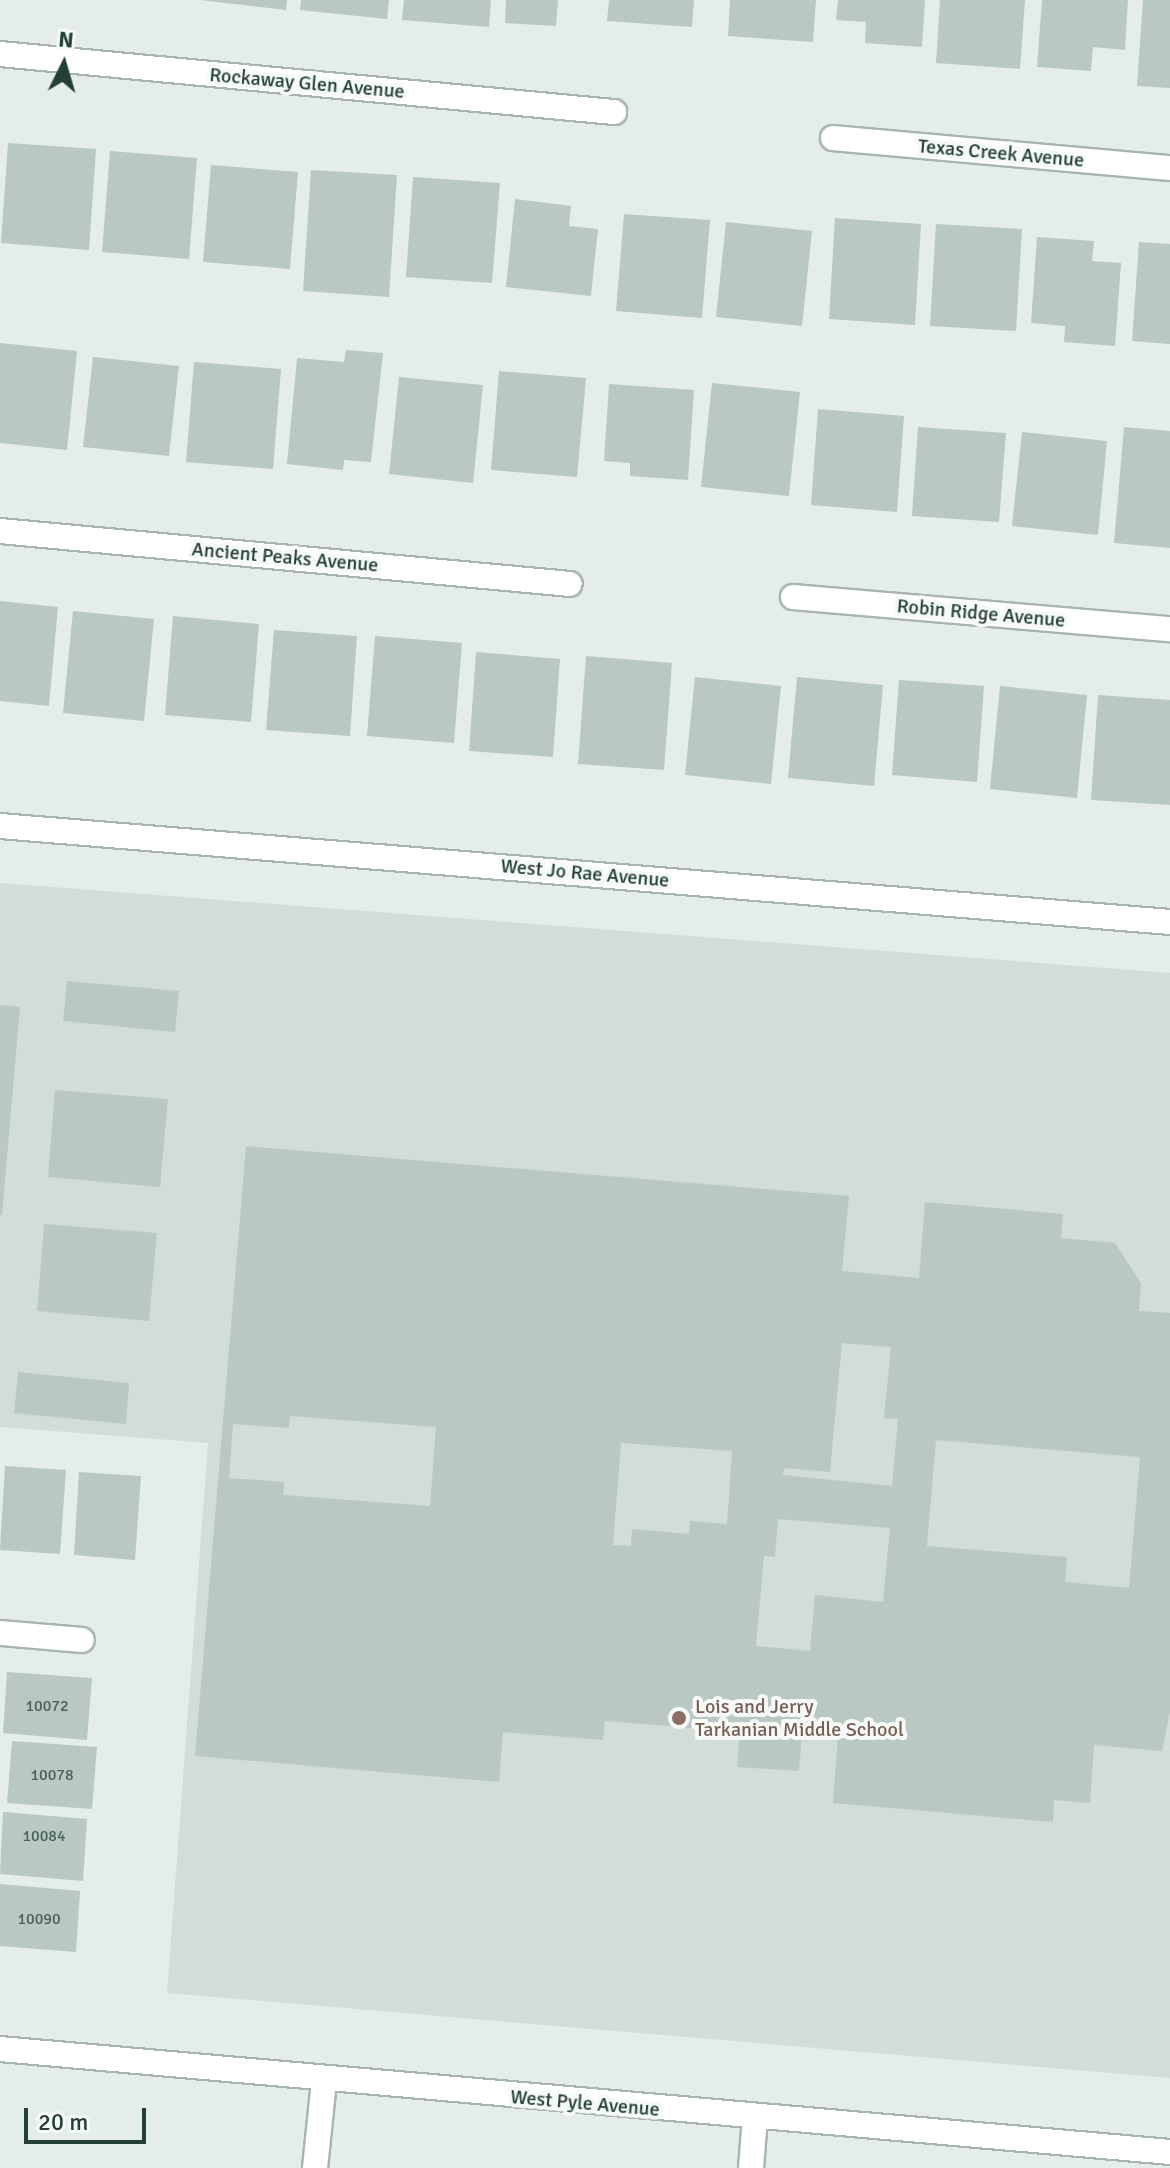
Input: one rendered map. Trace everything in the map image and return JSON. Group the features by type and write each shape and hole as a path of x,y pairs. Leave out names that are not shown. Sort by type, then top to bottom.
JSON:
{"street":[{"name":"Rockaway Glen Avenue","path":"0,54 614,112"},
{"name":"Texas Creek Avenue","path":"833,138 1170,168"},
{"name":"Ancient Peaks Avenue","path":"0,531 570,584"},
{"name":"Robin Ridge Avenue","path":"793,597 1170,629"},
{"name":"West Jo Rae Avenue","path":"0,826 1170,922"},
{"path":"0,1633 82,1640"},
{"name":"West Pyle Avenue","path":"0,2049 324,2081 1170,2152"},
{"path":"315,2168 324,2081"},
{"path":"751,2168 755,2117"}],"shaded area":[{"name":"Lois and Jerry Tarkanian Middle School","path":"0,883 1170,973 1170,2078 167,1993 208,1443 0,1427"}],"building":[{"path":"200,0 287,0 286,10"},
{"path":"301,0 389,0 387,19 300,10"},
{"path":"404,0 491,0 489,27 402,20"},
{"path":"506,0 558,0 556,26 505,23"},
{"path":"609,0 694,0 692,27 607,21"},
{"path":"730,0 816,0 813,42 728,36"},
{"path":"838,0 925,0 922,47 865,43 866,22 836,20"},
{"path":"940,0 1025,0 1020,69 936,63"},
{"path":"1042,0 1128,0 1125,50 1093,47 1091,71 1037,67"},
{"path":"1143,0 1170,0 1170,88 1137,86"},
{"path":"8,143 96,149 89,250 1,243"},
{"path":"110,151 197,158 189,259 102,252"},
{"path":"211,165 298,172 290,269 203,262"},
{"path":"311,170 397,175 389,297 303,291"},
{"path":"413,177 500,183 492,283 406,277"},
{"path":"515,199 571,206 569,226 598,229 591,296 506,287"},
{"path":"624,214 710,220 702,318 616,311"},
{"path":"835,218 921,224 915,325 829,319"},
{"path":"726,222 812,231 802,326 716,317"},
{"path":"936,224 1022,229 1016,331 930,326"},
{"path":"1037,237 1094,241 1092,261 1121,263 1115,346 1064,342 1065,326 1031,323"},
{"path":"1139,242 1170,244 1170,344 1132,341"},
{"path":"0,343 77,351 67,450 0,443"},
{"path":"346,350 383,353 371,462 344,460 343,470 287,464 297,358 344,362"},
{"path":"93,357 179,366 169,456 83,447"},
{"path":"194,362 281,369 273,469 186,462"},
{"path":"499,371 586,378 577,477 491,470"},
{"path":"399,377 483,385 473,483 389,474"},
{"path":"712,383 800,392 789,496 701,487"},
{"path":"609,384 694,390 688,480 630,476 630,463 604,461"},
{"path":"818,409 904,416 897,512 811,505"},
{"path":"918,427 1006,433 999,522 912,516"},
{"path":"1124,427 1170,431 1170,548 1114,543"},
{"path":"1022,432 1107,441 1098,535 1012,526"},
{"path":"0,601 58,607 49,706 0,701"},
{"path":"73,611 154,619 144,721 63,713"},
{"path":"173,616 259,624 251,722 165,715"},
{"path":"274,630 357,636 350,736 266,730"},
{"path":"375,636 462,643 454,743 367,736"},
{"path":"476,652 560,659 553,757 469,751"},
{"path":"586,656 672,663 664,770 578,764"},
{"path":"695,677 781,686 771,784 685,775"},
{"path":"797,677 883,685 874,786 788,778"},
{"path":"899,680 984,686 977,782 892,775"},
{"path":"1000,686 1087,695 1077,798 990,789"},
{"path":"1098,695 1170,700 1170,805 1091,800"},
{"path":"67,981 179,991 175,1032 63,1021"},
{"path":"0,1005 20,1007 2,1215 0,1215"},
{"path":"55,1090 168,1099 160,1187 48,1177"},
{"path":"246,1146 849,1196 842,1271 919,1278 925,1202 1063,1214 1061,1238 1115,1243 1141,1283 1139,1311 1170,1313 1170,1711 1162,1751 1094,1745 1090,1803 1054,1800 1053,1822 833,1803 838,1737 802,1734 799,1771 737,1767 740,1732 605,1721 603,1740 503,1732 499,1782 195,1756","holes":["842,1343 891,1347 884,1418 898,1419 892,1486 783,1475 784,1468 830,1472","290,1416 436,1427 430,1506 283,1495 284,1482 229,1478 233,1424 289,1428","936,1440 1140,1457 1129,1588 1065,1582 1067,1557 927,1546","621,1443 732,1451 727,1524 690,1521 689,1534 632,1529 631,1546 613,1545","778,1519 890,1528 883,1602 815,1595 810,1651 756,1646 764,1556 775,1557"]},
{"path":"44,1224 157,1233 149,1321 37,1311"},
{"path":"18,1372 129,1383 126,1424 14,1413"},
{"path":"5,1466 66,1470 60,1554 0,1550"},
{"path":"79,1472 141,1476 135,1560 74,1555"},
{"path":"7,1672 92,1678 87,1740 3,1733"},
{"path":"12,1741 97,1747 92,1809 7,1803"},
{"path":"3,1812 87,1819 83,1881 0,1874"},
{"path":"0,1884 80,1891 76,1952 0,1946"}],"place":[{"name":"Lois and Jerry Tarkanian Middle School","path":"679,1718"}]}
